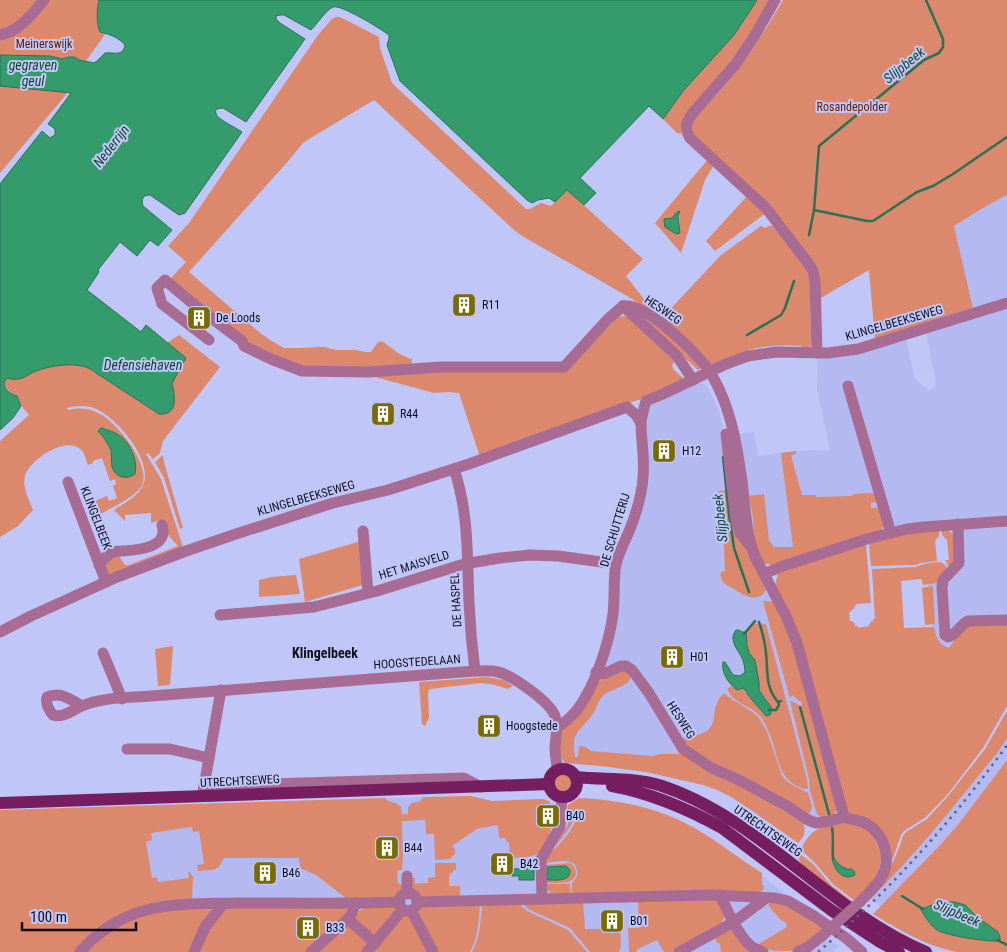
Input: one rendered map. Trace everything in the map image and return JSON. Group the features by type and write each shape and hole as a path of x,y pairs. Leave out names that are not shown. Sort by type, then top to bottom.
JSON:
{"main road":[{"name":"UTRECHTSEWEG","path":"558,770 570,770 577,781 626,789 650,796 704,818 722,828 832,910 880,942 899,952"},
{"path":"558,770 550,777 549,784 554,795 562,800 575,791 577,781"},
{"name":"UTRECHTSEWEG","path":"577,781 642,782 658,785 682,794 736,823 839,900 883,930 926,952"},
{"name":"UTRECHTSEWEG","path":"0,803 203,792 241,794 549,784"}],"street":[{"path":"0,35 19,27 44,0"},
{"path":"775,0 754,37 735,65 689,118 685,128 690,138 770,213 813,271 815,281 817,353"},
{"path":"209,340 162,304 158,288 166,280 198,308 242,341 244,346 302,371 368,372 454,366 564,367 603,324 623,306 677,356 703,375 711,387 720,408 728,442 736,520 740,533 753,550 786,616 797,643 844,817 864,823 874,829 881,838 886,853 886,865 880,880 860,902 822,936 798,952"},
{"name":"KLINGELBEEKSEWEG","path":"646,401 738,359 758,354 838,352 858,349 1007,304"},
{"name":"HESWEG","path":"623,306 632,306 664,325 691,349 703,375"},
{"path":"848,386 891,533"},
{"name":"DE SCHUTTERIJ","path":"596,672 610,630 616,564 635,516 642,485 644,460 642,423 646,401"},
{"name":"KLINGELBEEKSEWEG","path":"0,632 130,571 239,533 334,503 388,490 454,469 627,407 634,412 642,423"},
{"name":"DE HASPEL","path":"454,469 464,508 469,612 475,671"},
{"name":"KLINGELBEEK","path":"68,482 106,582"},
{"path":"764,574 867,539 906,529 1007,521"},
{"path":"958,524 959,562 943,580 942,588 945,634 948,637 952,636 968,621 1007,620"},
{"name":"KLINGELBEEK","path":"99,565 113,552 141,549 154,545 162,538 164,531 162,525"},
{"path":"363,531 368,593"},
{"name":"HET MAISVELD","path":"220,615 314,608 468,563 507,557 539,555 616,564"},
{"path":"103,653 122,699"},
{"name":"HESWEG","path":"596,672 606,673 621,666 626,666 632,670 683,749 712,768 816,823 844,817"},
{"name":"HOOGSTEDELAAN","path":"82,706 102,700 475,671 496,671 506,674 527,688 551,708 555,716 557,728 555,753 558,770"},
{"path":"557,728 576,711 596,672"},
{"path":"203,792 221,690"},
{"path":"127,750 170,749 208,758"},
{"path":"542,899 541,859 560,827 562,800"},
{"path":"407,876 407,903 433,952"},
{"path":"720,895 745,940 754,948 764,952"},
{"path":"80,952 98,935 123,919 157,907 172,905 407,903 720,895 788,901 826,924 862,952"},
{"path":"679,952 734,922 766,898"},
{"path":"311,952 348,919 356,903"},
{"path":"348,919 371,948 407,903"},
{"path":"194,952 205,927 223,904"}],"shaded area":[{"path":"1007,195 1007,628 955,649 933,650 928,579 951,560 952,535 949,523 805,554 756,548 738,434 754,432 758,456 796,451 830,450 817,390 818,356 906,339 915,379 930,391 936,385 926,332 975,317 954,226"},
{"path":"697,383 707,386 718,408 724,431 727,455 782,616 835,813 787,826 699,774 568,763 563,760 595,683 619,570 635,526 649,409 651,405"},
{"path":"1007,738 1007,760 957,826 881,907 870,899 883,887 973,783"},
{"path":"471,797 493,801 535,799 571,805 757,872 790,897 807,952 0,952 0,811"},
{"path":"826,939 839,946 832,952 811,952"}],"green space":[{"name":"Meinerswijk","path":"0,0 99,0 97,24 100,32 106,33 86,61 83,61 65,96 0,173"},
{"path":"757,0 772,0 748,43 681,127 681,134 677,133 663,119 683,91 734,35"},
{"name":"Rosandepolder","path":"783,0 1007,0 1007,195 954,226 973,308 956,313 950,318 875,340 869,270 819,299 811,262 690,138 690,123 735,73"},
{"path":"336,17 340,17 379,37 380,48 392,83 526,209 541,203 551,206 567,190 643,259 626,276 657,316 632,299 514,230 374,100 303,143 189,272 259,332 284,348 324,347 336,350 371,352 378,342 382,341 398,353 410,359 412,358 411,366 407,369 299,366 251,347 172,281 172,277 186,262 168,246 189,223 318,35"},
{"path":"709,158 715,163 705,180 681,253 655,223","holes":["677,212 679,214 680,230 674,233 669,230 667,218 672,218"]},
{"path":"749,194 766,213 715,251 706,241"},
{"path":"761,226 765,228 773,226 810,272 811,346 804,349 801,346 788,345 748,350 746,353 711,367 661,319 721,255"},
{"path":"641,315 673,338 702,368 698,370 640,317"},
{"path":"618,317 631,318 675,360 672,366 683,378 682,381 647,398 480,457 459,393 434,393 368,375 574,362"},
{"path":"179,335 220,367 163,441 160,453 153,459 148,453 146,454 161,479 183,547 108,575 104,563 118,555 125,565 129,565 178,546 169,536 161,520 151,523 151,513 125,515 125,521 114,510 131,499 141,489 145,475 143,464 131,441 112,420 94,408 84,406 67,408 68,410 81,408 94,411 109,420 116,427 138,456 144,476 142,485 135,494 101,514 93,502 107,496 109,501 117,498 113,486 116,484 115,479 110,481 102,458 88,465 81,449 73,445 56,448 33,463 25,476 25,489 33,510 18,526 0,537 0,441 29,415 19,400 5,385 7,378 19,378 52,366 68,364 84,366 159,414 174,401 172,383 186,358 167,343","holes":["101,428 120,437 134,454 111,453 105,437 98,431"]},
{"path":"796,451 796,454 791,455 802,495 816,495 816,497 852,496 853,494 874,493 878,502 871,503 871,508 878,508 885,521 881,531 774,565 768,565 763,562 758,552 749,496 764,494 769,540 774,547 793,547 781,453"},
{"path":"163,455 183,528 180,529 164,478 155,462"},
{"path":"729,490 743,543 766,589 760,596 746,596 727,585 721,579 720,574 725,571 723,522 719,491"},
{"path":"939,530 939,536 935,541 937,561 916,565 871,566 869,544 898,534"},
{"path":"947,530 953,535 956,547 956,560 949,566 945,560 949,560 947,540 942,535 942,531"},
{"path":"361,541 366,584 305,602 299,559"},
{"path":"866,545 871,603 856,604 854,609 849,612 850,621 853,621 858,628 869,626 871,621 875,619 872,569 916,567 937,562 943,563 948,570 938,583 923,585 921,579 901,581 904,628 934,627 939,642 949,648 960,632 968,626 1007,622 1007,706 983,748 948,794 926,817 904,831 891,859 889,852 847,811 775,585 778,574 784,569"},
{"path":"296,575 300,594 259,597 259,580"},
{"path":"932,586 935,623 925,625 922,588"},
{"path":"763,601 776,604 794,644 837,810 834,816 824,819 816,811 790,701 802,708 802,703 792,695 790,699"},
{"path":"754,623 766,624 807,779 808,788 806,789 795,785 780,768 771,737 761,717 736,700 727,689 731,686 737,690 744,688 745,693 766,716 768,701 759,689 755,660 749,653 747,645 746,632"},
{"path":"173,646 170,685 158,686 155,649"},
{"path":"624,669 631,675 630,679 624,685 601,698 592,715 575,737 575,757 578,757 579,747 583,746 591,751 653,756 660,754 684,754 803,822 804,833 798,843 731,797 703,785 646,772 565,763 561,756 560,746 563,728 595,684"},
{"path":"487,677 504,680 513,686 508,689 480,683 430,689 428,692 429,718 425,726 422,724 419,682"},
{"path":"724,693 759,718 767,731 782,776 789,783 808,793 812,806 810,813 807,814 692,752 682,739 700,734 709,729 713,722 717,702"},
{"path":"1007,711 1007,738 998,752 920,846 870,899 889,869 903,836 906,832 927,819 949,795 985,749"},
{"path":"1007,760 1007,952 956,952 934,946 913,937 873,914 957,826","holes":["965,905 976,916 998,932 961,936 939,931 921,908"]},
{"path":"563,775 571,783 563,791 555,783"},
{"path":"471,796 492,801 543,799 549,801 552,810 545,811 546,823 552,824 544,846 535,855 510,858 509,843 505,838 499,838 498,826 496,825 477,829 452,846 455,849 455,854 450,859 435,860 434,834 426,834 425,820 402,821 402,870 397,871 398,883 403,886 403,890 396,898 347,899 316,875 300,868 299,858 224,858 219,867 213,870 198,871 197,865 204,864 199,831 193,832 192,827 151,833 152,840 146,842 152,878 157,877 158,882 189,878 188,872 190,872 193,877 192,900 156,904 75,952 0,952 0,810 385,798 401,807 402,814 408,814 408,807 412,803 421,801 423,797"},
{"path":"579,798 640,806 684,822 762,873 764,889 759,893 572,895 572,883 577,874 574,864 565,861 545,863 548,854 558,846 572,828 578,809 576,809 571,825 565,835 554,848 568,825 568,805"},
{"path":"851,822 871,832 882,854 878,877 855,901 833,884 801,850 805,842 815,831 827,826"},
{"path":"799,853 813,864 831,885 853,902 801,864 798,857"},
{"path":"435,863 456,863 456,870 449,876 449,886 460,886 460,895 457,898 421,899 418,892 411,889 410,878 415,878 415,884 428,883 428,878 435,877"},
{"path":"571,863 576,871 575,878 564,883 546,883 545,865"},
{"path":"546,884 570,884 571,895 551,893 546,888"},
{"path":"711,898 718,901 725,916 721,924 673,952 664,952 657,940 636,950 637,952 629,952 628,928 639,928 638,900"},
{"path":"583,901 585,929 620,929 621,946 619,952 590,952 570,928 528,909 524,905 524,903"},
{"path":"780,901 827,927 795,950 776,951 757,945 787,927 786,923 768,905"},
{"path":"520,903 527,911 568,930 587,952 472,952 481,922 482,904"},
{"path":"480,904 479,923 470,952 436,952 417,909 420,906"},
{"path":"345,906 348,913 308,952 196,952 199,943 224,908"},
{"path":"395,907 395,912 374,937 354,918 364,908"},
{"path":"210,908 211,910 191,952 85,952 101,937 138,916 163,910"},
{"path":"408,914 429,952 371,952 404,915"},
{"path":"346,924 368,943 362,952 314,952"},
{"path":"730,930 735,931 755,952 721,952 720,944 716,942 715,935"}],"water":[{"path":"99,0 757,0 734,35 683,91 663,119 649,106 580,178 596,193 584,205 567,190 555,202 549,198 532,203 527,200 400,81 387,45 389,35 378,28 337,7 327,11 311,30 284,15 276,16 280,23 305,39 246,122 223,108 216,110 219,118 242,132 185,213 179,215 150,195 142,199 143,206 172,230 158,246 150,240 137,256 120,242 98,270 99,272 87,290 141,332 146,325 186,358 172,383 174,391 173,408 167,413 159,414 83,366 50,367 20,379 7,378 4,384 5,387 8,392 17,396 21,406 13,418 0,430 0,184 42,131 50,138 55,135 55,129 48,124 71,93 0,86 0,55 50,56 62,59 74,57 94,63 105,53 120,53 125,45 113,36 100,32 97,16"},
{"path":"680,211 678,216 680,233 676,234 665,227 664,219 672,218"},
{"path":"101,428 115,433 126,441 134,457 135,474 129,477 122,477 116,474 112,467 111,451 106,440 98,431"},
{"path":"736,630 746,632 749,653 755,660 759,690 771,707 770,715 766,716 744,688 737,690 728,681 724,673 723,662 725,662 733,675 740,676 745,672 743,660 733,641"},
{"path":"833,857 842,867 852,869 855,875 846,877 839,873"},
{"path":"566,866 570,870 568,877 562,880 547,880 547,867"},
{"path":"534,868 534,880 519,880 519,876 512,876 512,869"},
{"path":"938,902 954,902 965,905 976,916 998,932 1000,941 968,938 937,930 929,923 920,908 925,908"}],"waterway":[{"name":"Slijpbeek","path":"814,210 819,146 924,60 939,53 943,47 943,39 926,0"},
{"name":"Slijpbeek","path":"809,235 814,210 873,221 917,192 933,186 953,174 1007,137"},
{"name":"Slijpbeek","path":"747,335 781,315 794,281"},
{"name":"Slijpbeek","path":"723,457 734,548 749,592"},
{"path":"744,634 755,621"},
{"name":"Slijpbeek","path":"759,622 765,645 769,685 778,702 781,701"},
{"path":"769,710 776,710 779,705 778,702"},
{"name":"Slijpbeek","path":"800,707 829,814"},
{"name":"Slijpbeek","path":"832,828 833,858"},
{"name":"Slijpbeek","path":"902,896 923,909"},
{"name":"Slijpbeek","path":"997,940 1007,945"}],"railway":[{"path":"818,952 870,905 919,854 986,774 1007,745"}],"place":[{"name":"R11","path":"464,305"},
{"name":"De Loods","path":"199,318"},
{"name":"R44","path":"383,414"},
{"name":"H12","path":"664,451"},
{"name":"H01","path":"672,657"},
{"name":"Hoogstede","path":"489,726"},
{"name":"B40","path":"548,816"},
{"name":"B44","path":"387,848"},
{"name":"B42","path":"502,864"},
{"name":"B46","path":"265,873"},
{"name":"B01","path":"612,921"},
{"name":"B33","path":"308,928"}],"district":[{"name":"Klingelbeek","path":"325,653"}],"water label":[{"name":"gegraven geul","path":"33,74"},
{"name":"Nederrijn","path":"111,146"},
{"name":"Defensiehaven","path":"143,365"}]}
